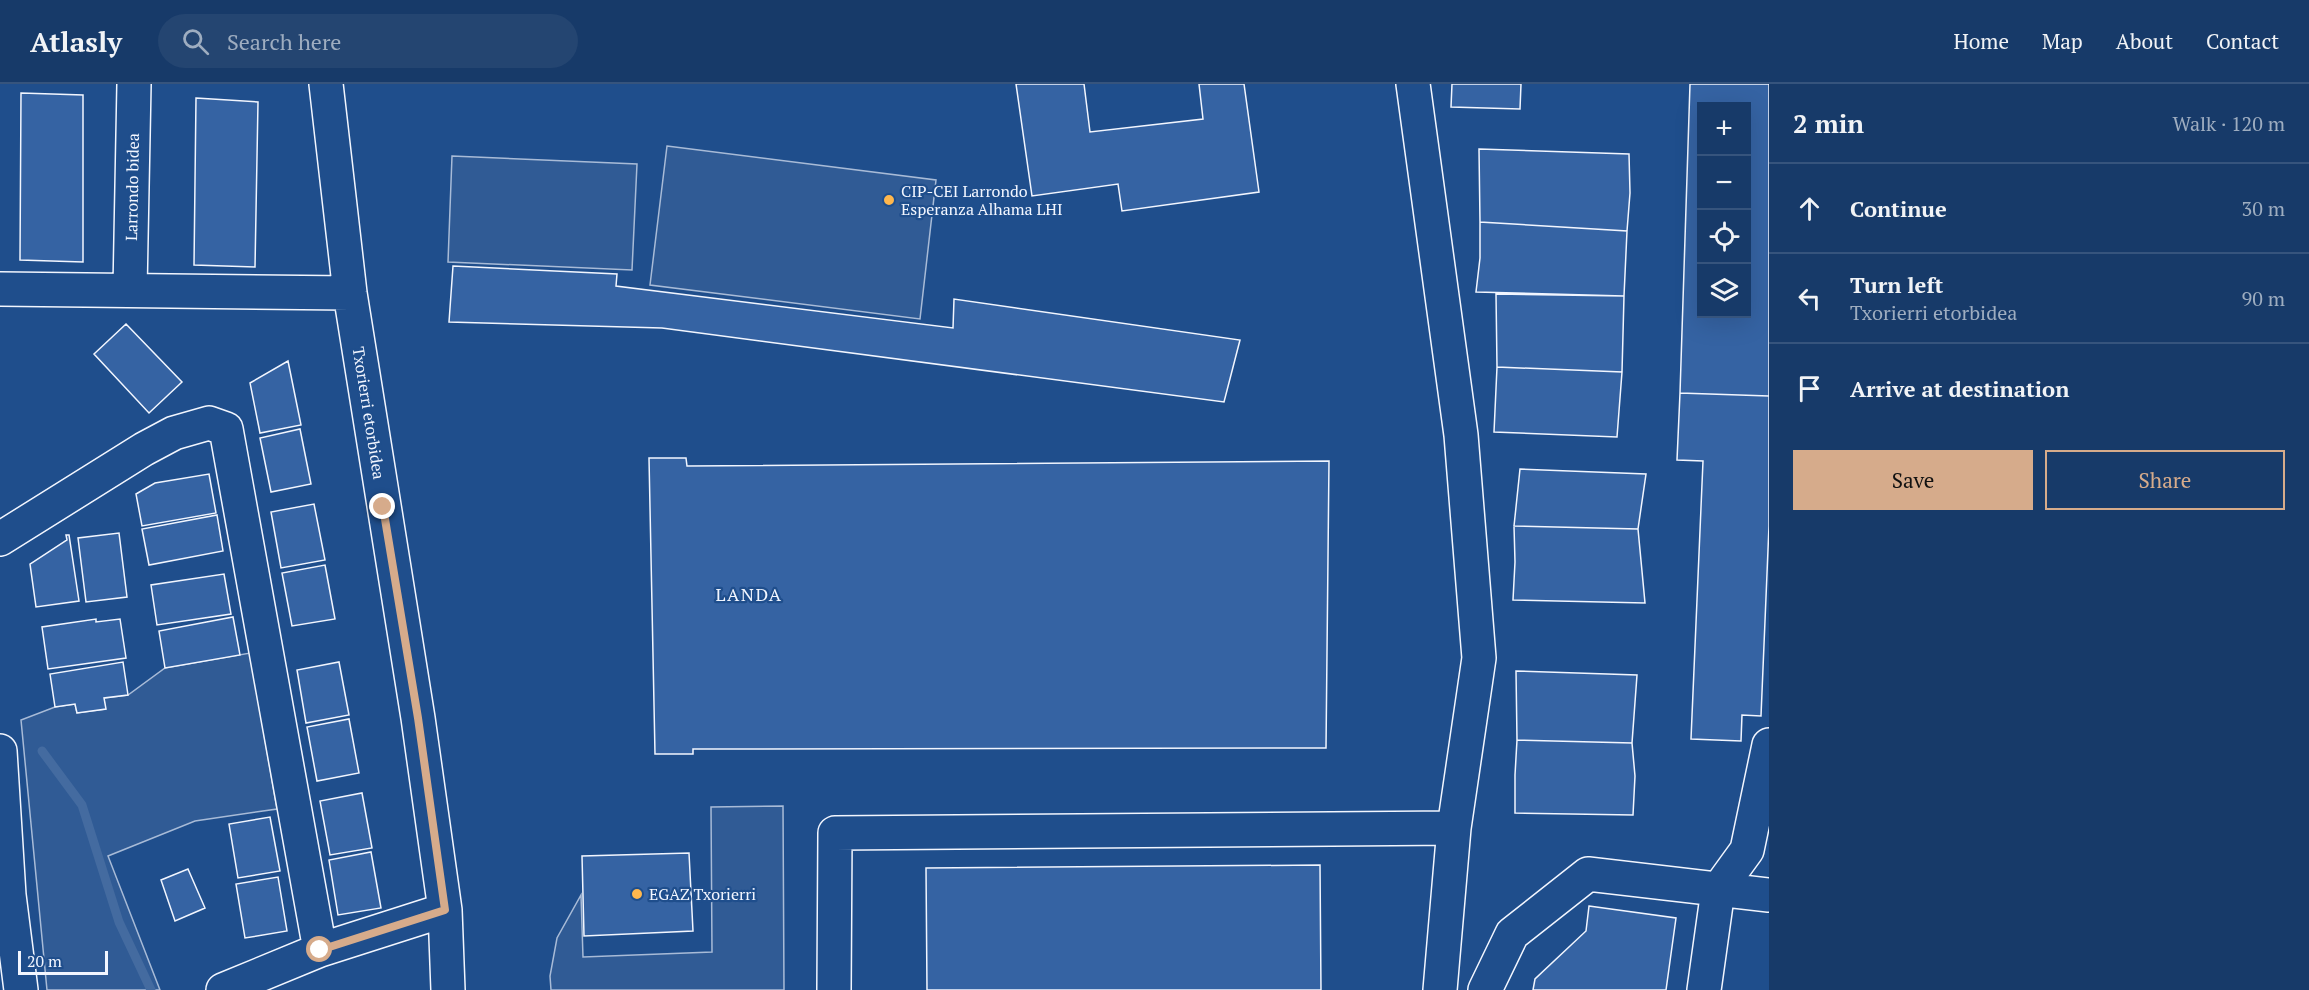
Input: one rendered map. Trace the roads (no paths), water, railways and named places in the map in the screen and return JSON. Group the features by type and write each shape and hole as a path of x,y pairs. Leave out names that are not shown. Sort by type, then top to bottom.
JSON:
{"street":[{"name":"Larrondo bidea","path":"130,290 134,84"},
{"name":"Txorierri etorbidea","path":"326,84 350,293 418,718 445,910 448,990"},
{"path":"1413,84 1461,435 1479,658 1454,828 1441,986 1476,990"},
{"path":"0,289 350,293"},
{"path":"0,539 144,449 174,433 209,423 226,429 320,950"},
{"path":"1704,990 1718,890 1747,850 1769,745"},
{"path":"0,751 9,895 21,990"},
{"path":"834,990 835,833 1454,828"},
{"path":"1485,990 1512,934 1588,874 1769,895"},
{"path":"226,989 320,950 445,910"}],"waterway":[{"path":"42,751 82,805 119,922 151,990"}],"place":[{"name":"CIP-CEI Larrondo Esperanza Alhama LHI","path":"889,200"},
{"name":"EGAZ Txorierri","path":"637,894"}],"district":[{"name":"LANDA","path":"749,595"}]}
